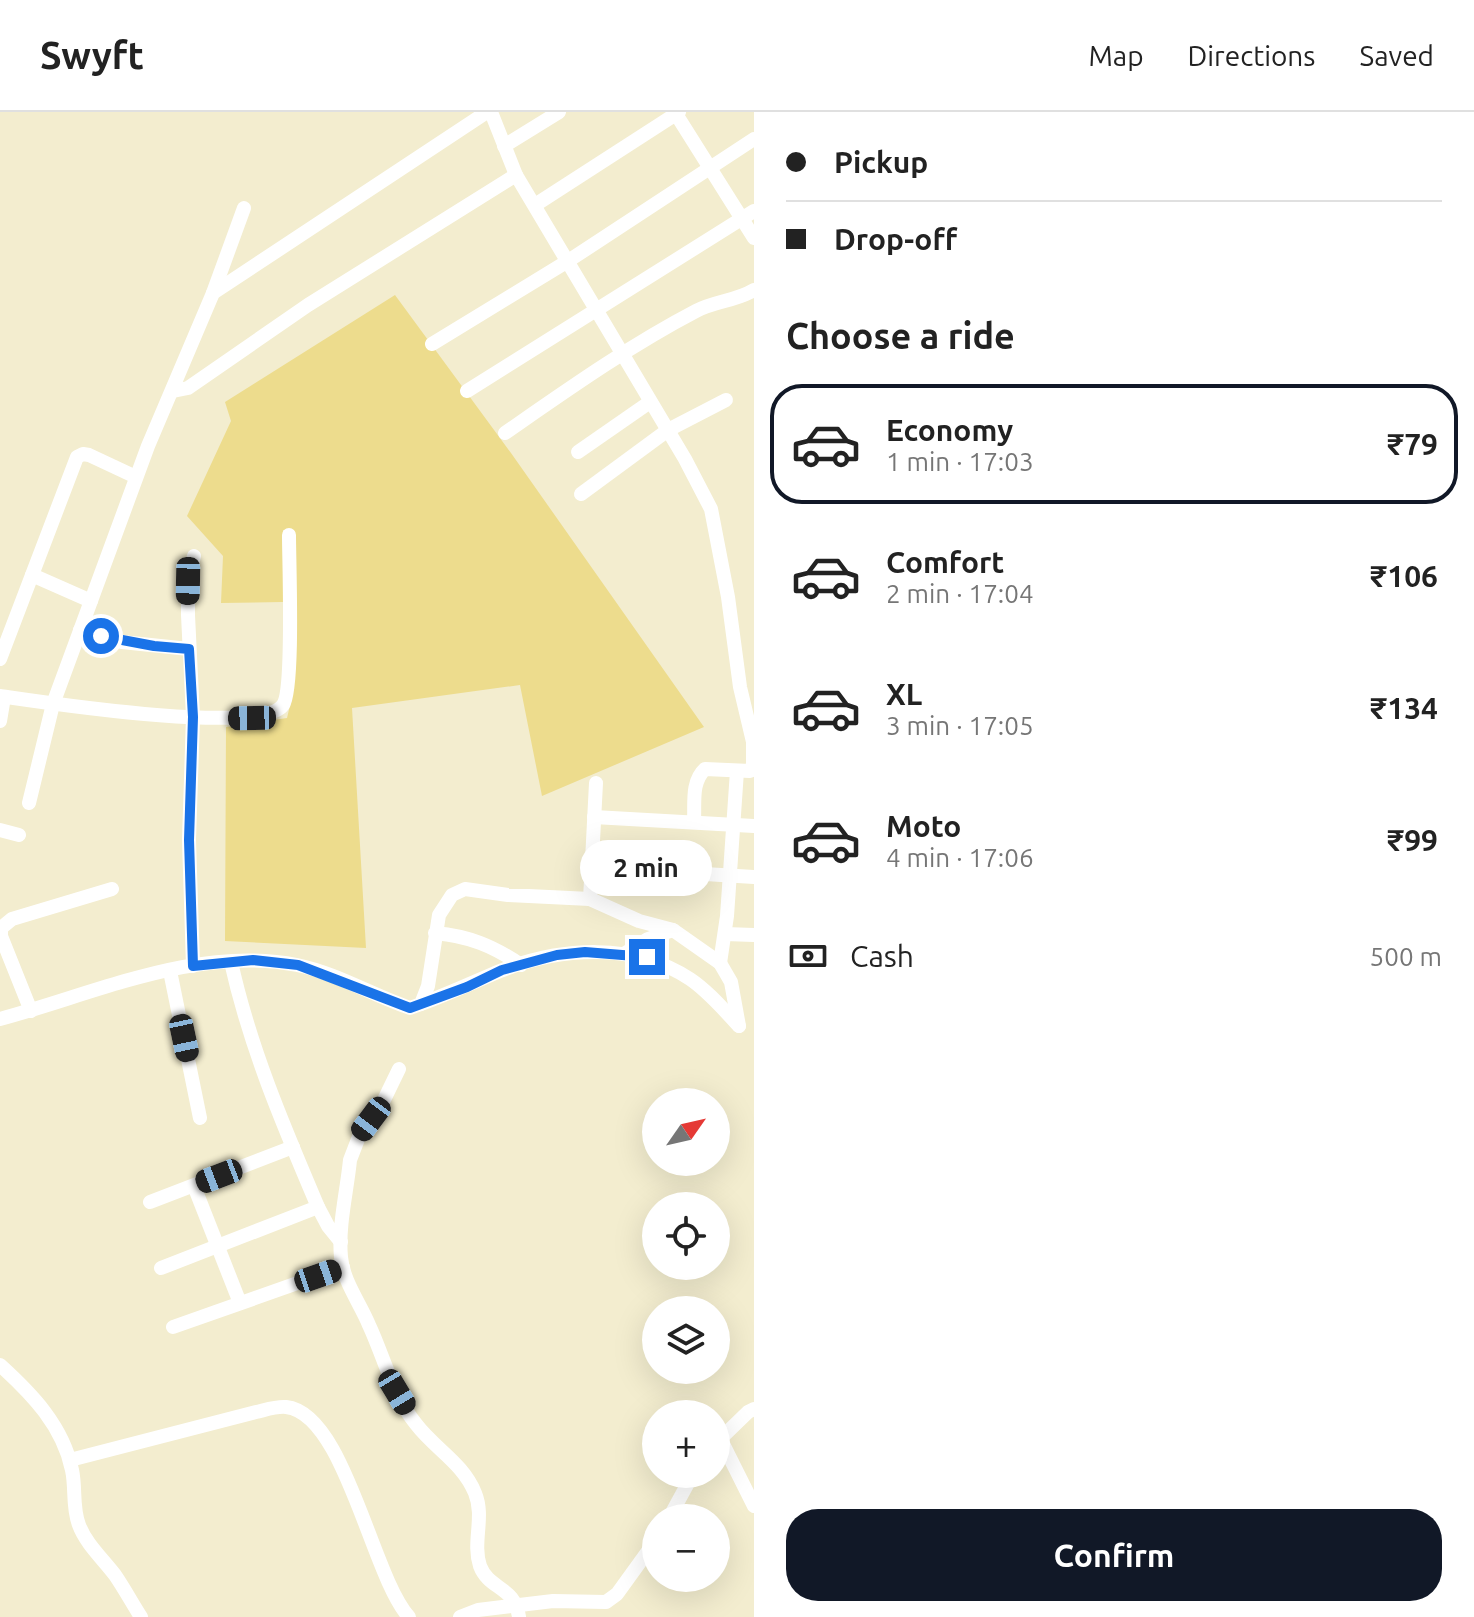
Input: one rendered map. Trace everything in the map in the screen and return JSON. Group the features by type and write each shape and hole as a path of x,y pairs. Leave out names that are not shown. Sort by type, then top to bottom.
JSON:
{"street":[{"path":"213,293 489,112 516,175 668,430 711,509 728,597 740,687 753,742 753,765 750,771 705,769 701,772 696,780 694,821"},
{"path":"504,146 559,112"},
{"path":"535,205 678,113 710,168 748,215 754,238"},
{"path":"432,344 568,261 754,139"},
{"path":"173,391 188,388 308,305 516,175"},
{"path":"29,803 53,704 136,477 213,293 244,208"},
{"path":"467,391 748,215"},
{"path":"505,433 621,354 700,308 736,299 754,290"},
{"path":"581,494 668,430 726,400"},
{"path":"578,452 650,402"},
{"path":"0,659 77,457 89,455 136,477"},
{"path":"0,721 2,697 193,717 252,718 277,712 285,703 289,667 289,535"},
{"path":"193,966 189,840 193,717 188,581 194,556"},
{"path":"32,575 91,601"},
{"path":"80,630 122,642 189,649"},
{"path":"720,963 725,934 737,771"},
{"path":"590,899 596,783"},
{"path":"594,817 754,826"},
{"path":"0,830 19,835"},
{"path":"591,867 754,877"},
{"path":"31,1011 1,936 1,928 12,919 112,889"},
{"path":"0,1019 118,982 193,966 253,960 298,965 410,1008 421,1004 521,965 557,955 585,952 647,957 690,979 739,1026 731,982 720,963 673,930 639,921 590,899 508,895 465,889 452,895 444,906 435,933 428,986 421,1004"},
{"path":"624,954 648,939 673,930"},
{"path":"435,933 469,938 495,947 521,965"},
{"path":"725,934 754,935"},
{"path":"231,962 249,1036 318,1207 341,1242"},
{"path":"170,971 200,1118"},
{"path":"399,1069 382,1104 355,1145 350,1160 341,1242 343,1267 403,1403 416,1425 459,1467 475,1494 479,1509 477,1547 480,1566 486,1576 513,1596 518,1611"},
{"path":"150,1202 293,1147"},
{"path":"194,1186 240,1303"},
{"path":"161,1268 318,1207"},
{"path":"173,1327 343,1267"},
{"path":"0,1365 24,1387 55,1425 70,1460 75,1507 85,1538 116,1576 141,1617"},
{"path":"70,1460 256,1412 285,1406 296,1409 324,1434 377,1550 392,1592 409,1617"},
{"path":"730,1430 754,1409"},
{"path":"730,1462 754,1506"},
{"path":"460,1617 478,1610 518,1611 553,1601 606,1602 617,1594 642,1559"}],"shaded area":[{"path":"395,295 511,453 704,727 542,796 520,685 352,708 366,948 225,941 226,727 287,718 292,697 293,530 283,530 283,602 221,603 223,556 187,516 231,421 225,402"}],"route":[{"path":"101,636 122,642 189,649 193,717 189,840 193,966 253,960 298,965 410,1008 502,970 557,955 585,952 647,957"}]}
